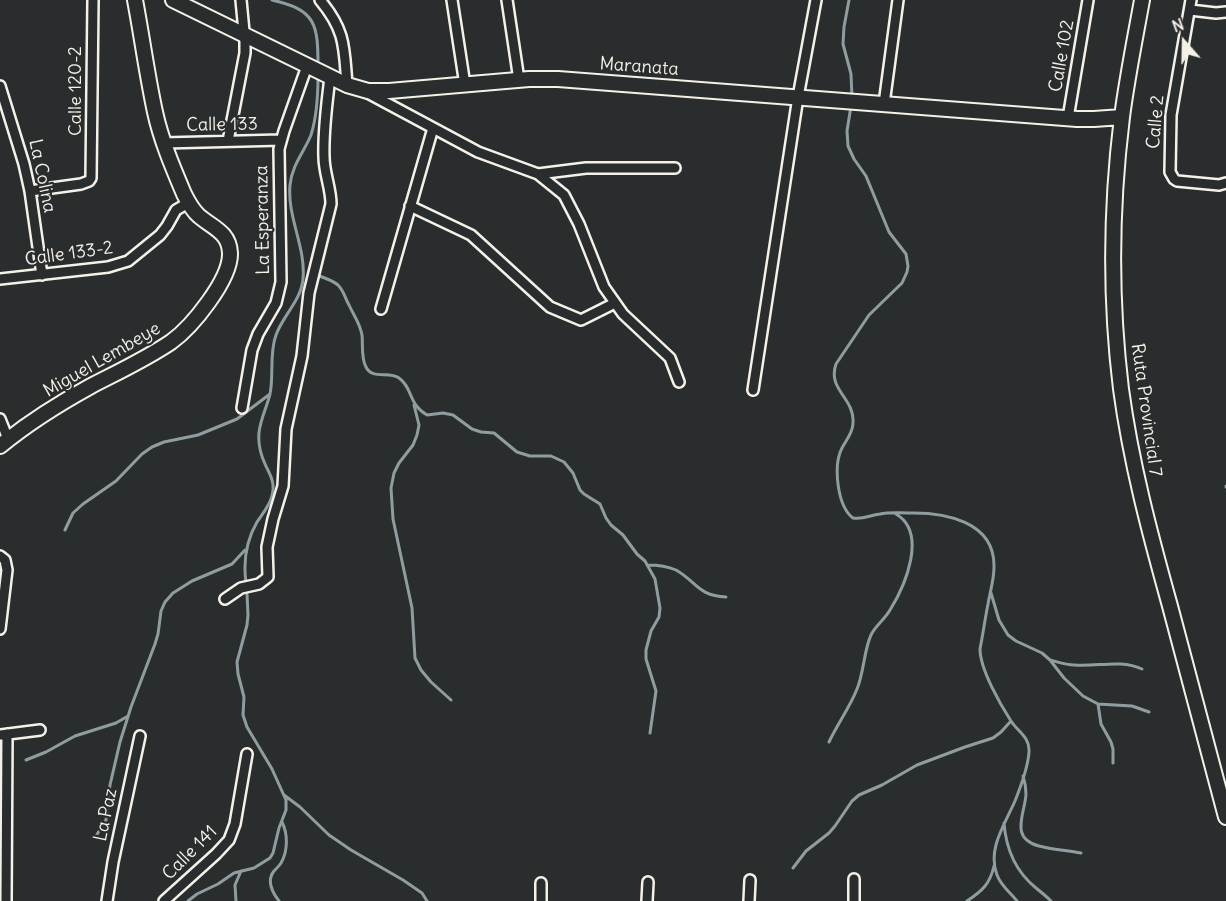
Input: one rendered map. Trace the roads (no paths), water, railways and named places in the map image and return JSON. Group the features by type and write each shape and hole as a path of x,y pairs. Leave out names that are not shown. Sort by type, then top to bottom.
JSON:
{"street":[{"name":"Calle 120-2","path":"30,191 81,184 89,181 92,174 93,0"},
{"name":"Miguel Lembeye","path":"4,443 74,396 171,342 187,328 221,283 230,259 229,244 223,233 199,216 188,203 164,142 155,113 135,0"},
{"name":"Maranata","path":"173,0 354,88 389,92 519,80 558,79 1068,118 1122,117"},
{"path":"228,141 245,53 241,0"},
{"path":"320,0 332,14 340,31 354,88 478,152 538,174 564,195 579,224 604,287 623,314 670,358 679,381"},
{"path":"452,0 465,85"},
{"path":"507,0 519,80"},
{"path":"753,390 798,97 816,0"},
{"path":"884,104 898,0"},
{"name":"Calle 102","path":"1068,118 1088,0"},
{"name":"Ruta Provincial 7","path":"1142,0 1122,117 1116,181 1115,309 1121,389 1140,494 1226,817"},
{"path":"1191,5 1216,13 1226,12"},
{"name":"Calle 2","path":"1191,5 1171,115 1169,168 1171,176 1177,181 1219,185 1225,183"},
{"name":"La Esperanza","path":"242,408 252,351 258,334 276,303 281,282 279,160 281,140 308,66"},
{"path":"225,598 242,588 259,584 268,577 267,547 283,486 286,429 302,356 309,293 331,204 324,159 330,77"},
{"name":"La Colina","path":"0,86 21,150 30,191 42,274"},
{"path":"381,309 433,128"},
{"name":"Calle 133","path":"164,142 281,140"},
{"path":"538,174 586,168 675,168"},
{"name":"Calle 133-2","path":"0,279 108,267 128,261 160,235 176,210 188,203"},
{"path":"411,206 471,235 550,308 581,320 615,303"},
{"path":"0,419 4,443"},
{"path":"0,629 7,570 2,558"},
{"path":"6,901 3,734 40,730"},
{"name":"La Paz","path":"107,901 140,736"},
{"name":"Calle 141","path":"164,901 229,840 235,824 247,754"},
{"path":"854,879 854,901"},
{"path":"749,901 750,880"},
{"path":"647,901 648,882"},
{"path":"541,883 541,901"}],"waterway":[{"path":"272,0 298,9 312,21 317,40 318,67"},
{"path":"849,0 843,44 851,74 852,97"},
{"path":"246,583 245,559 248,544 253,529 269,503 273,490 272,480 261,453 259,437 270,394 274,342 279,328 302,287 302,255 291,209 290,185 293,171 313,128 317,106 318,76"},
{"path":"851,106 847,131 848,146 866,176 889,232 906,254 908,266 902,283 869,315 836,364 835,381 850,407 853,423 851,433 839,455 837,474 840,495 843,504 853,518 887,513 922,513 965,522 977,529 986,539 992,551 993,577 980,649 981,657 996,696 1011,721 1026,738 1029,747 1024,777 998,837 994,856 994,865 999,879 1017,901"},
{"path":"317,275 336,283 343,292 360,327 363,360 369,371 399,378 407,386 413,401 427,415 443,413 453,415 472,429 494,433 517,452 530,456 551,456 564,462 573,473 580,490 600,504 611,525 623,535 645,561 655,579 660,608 659,617 651,631 646,650 646,659 656,691 650,733"},
{"path":"65,530 73,513 116,481 152,447 164,442 198,435 237,419 270,394"},
{"path":"414,405 419,425 413,445 394,473 391,488 393,519 412,608 415,658 431,682 451,700"},
{"path":"829,742 857,689 871,635 896,600 907,574 911,560 911,534 906,523 896,514"},
{"path":"96,836 106,820 110,785 120,742 155,644 161,611 165,602 173,593 192,581 232,564 245,550"},
{"path":"647,565 676,570 703,591 726,597"},
{"path":"991,593 999,620 1008,635 1042,653 1083,696 1098,704 1132,706 1149,712"},
{"path":"188,901 234,873 254,868 270,858 286,810 286,800 272,769 247,727 243,715 244,697 237,662 247,625 247,594"},
{"path":"1050,660 1071,665 1125,664 1142,669"},
{"path":"1098,704 1101,724 1113,749 1113,763"},
{"path":"26,760 75,736 116,723 128,716"},
{"path":"793,868 806,851 829,833 859,795 917,765 993,738 1011,721"},
{"path":"1023,776 1026,794 1021,831 1024,837 1039,846 1081,853"},
{"path":"284,795 329,835 403,880 422,893 427,901"},
{"path":"279,901 272,890 270,879 285,853 286,837 282,822"},
{"path":"1004,823 1009,851 1017,867 1051,901"},
{"path":"967,901 985,886 994,866"},
{"path":"236,901 235,885 241,871"}]}
